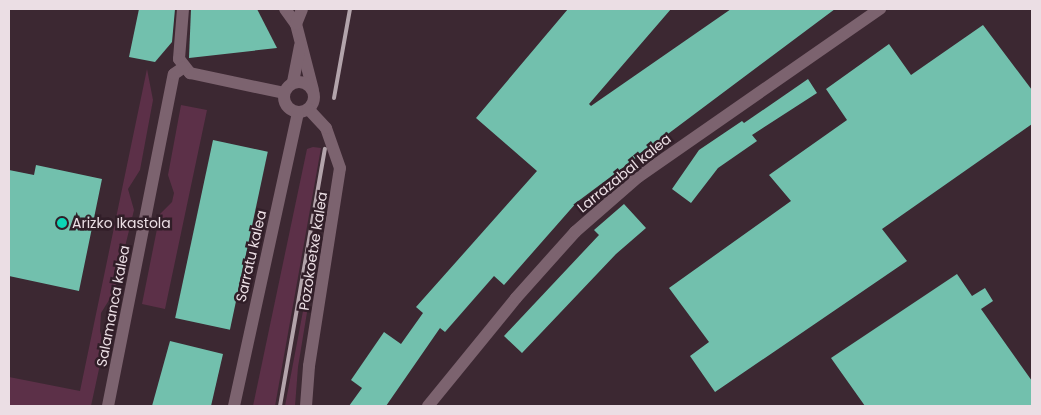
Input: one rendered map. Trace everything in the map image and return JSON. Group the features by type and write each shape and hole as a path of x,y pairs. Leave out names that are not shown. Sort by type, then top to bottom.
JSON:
{"street":[{"path":"183,9 179,54 183,68 190,73 284,93"},
{"path":"284,93 288,108 303,111 314,98 296,24 285,9"},
{"path":"296,24 302,9"},
{"name":"Larrazabal kalea","path":"428,406 575,232 638,177 880,9"},
{"path":"284,93 293,82 300,46"},
{"name":"Salamanca kalea","path":"108,406 174,74 183,68"},
{"path":"293,82 302,82 312,90"},
{"name":"Sarratu kalea","path":"234,406 303,111"},
{"name":"Pozokoetxe kalea","path":"303,111 326,128 340,168 309,366 306,406"}],"shaded area":[{"path":"147,69 153,100 140,170 128,189 134,210 114,292 101,313 100,331 104,346 91,406 9,406 9,377 80,391"},
{"path":"181,105 207,110 165,309 142,304 160,214 172,202 174,193 168,175"},
{"path":"313,147 321,148 275,406 253,406 307,149"},
{"path":"311,288 298,367 295,406 285,406 307,290"}],"building":[{"path":"139,9 175,9 172,42 155,62 129,57"},
{"path":"191,9 257,9 277,48 189,58"},
{"path":"568,9 671,9 589,104 591,106 731,9 835,9 577,202 504,285 494,276 445,332 440,328 386,406 349,406 362,388 351,380 384,332 401,344 423,313 416,307 537,171 476,118"},
{"path":"983,25 1032,90 1032,124 882,229 907,261 715,392 690,356 709,342 669,288 791,201 769,175 847,120 826,89 889,44 911,75"},
{"path":"808,79 817,93 752,135 757,141 718,168 691,203 672,189 699,150 742,121 744,123"},
{"path":"213,140 268,152 230,330 175,318"},
{"path":"36,165 102,179 79,291 9,276 9,170 34,175"},
{"path":"624,204 646,228 616,254 522,353 504,336 599,235 594,230"},
{"path":"957,274 972,296 985,288 993,301 981,309 1032,381 1032,406 865,406 831,358"},
{"path":"170,341 223,354 211,406 152,406"}],"railway":[{"path":"334,98 350,9"},
{"path":"280,406 325,149"}],"place":[{"name":"Arizko Ikastola","path":"62,223"}]}
